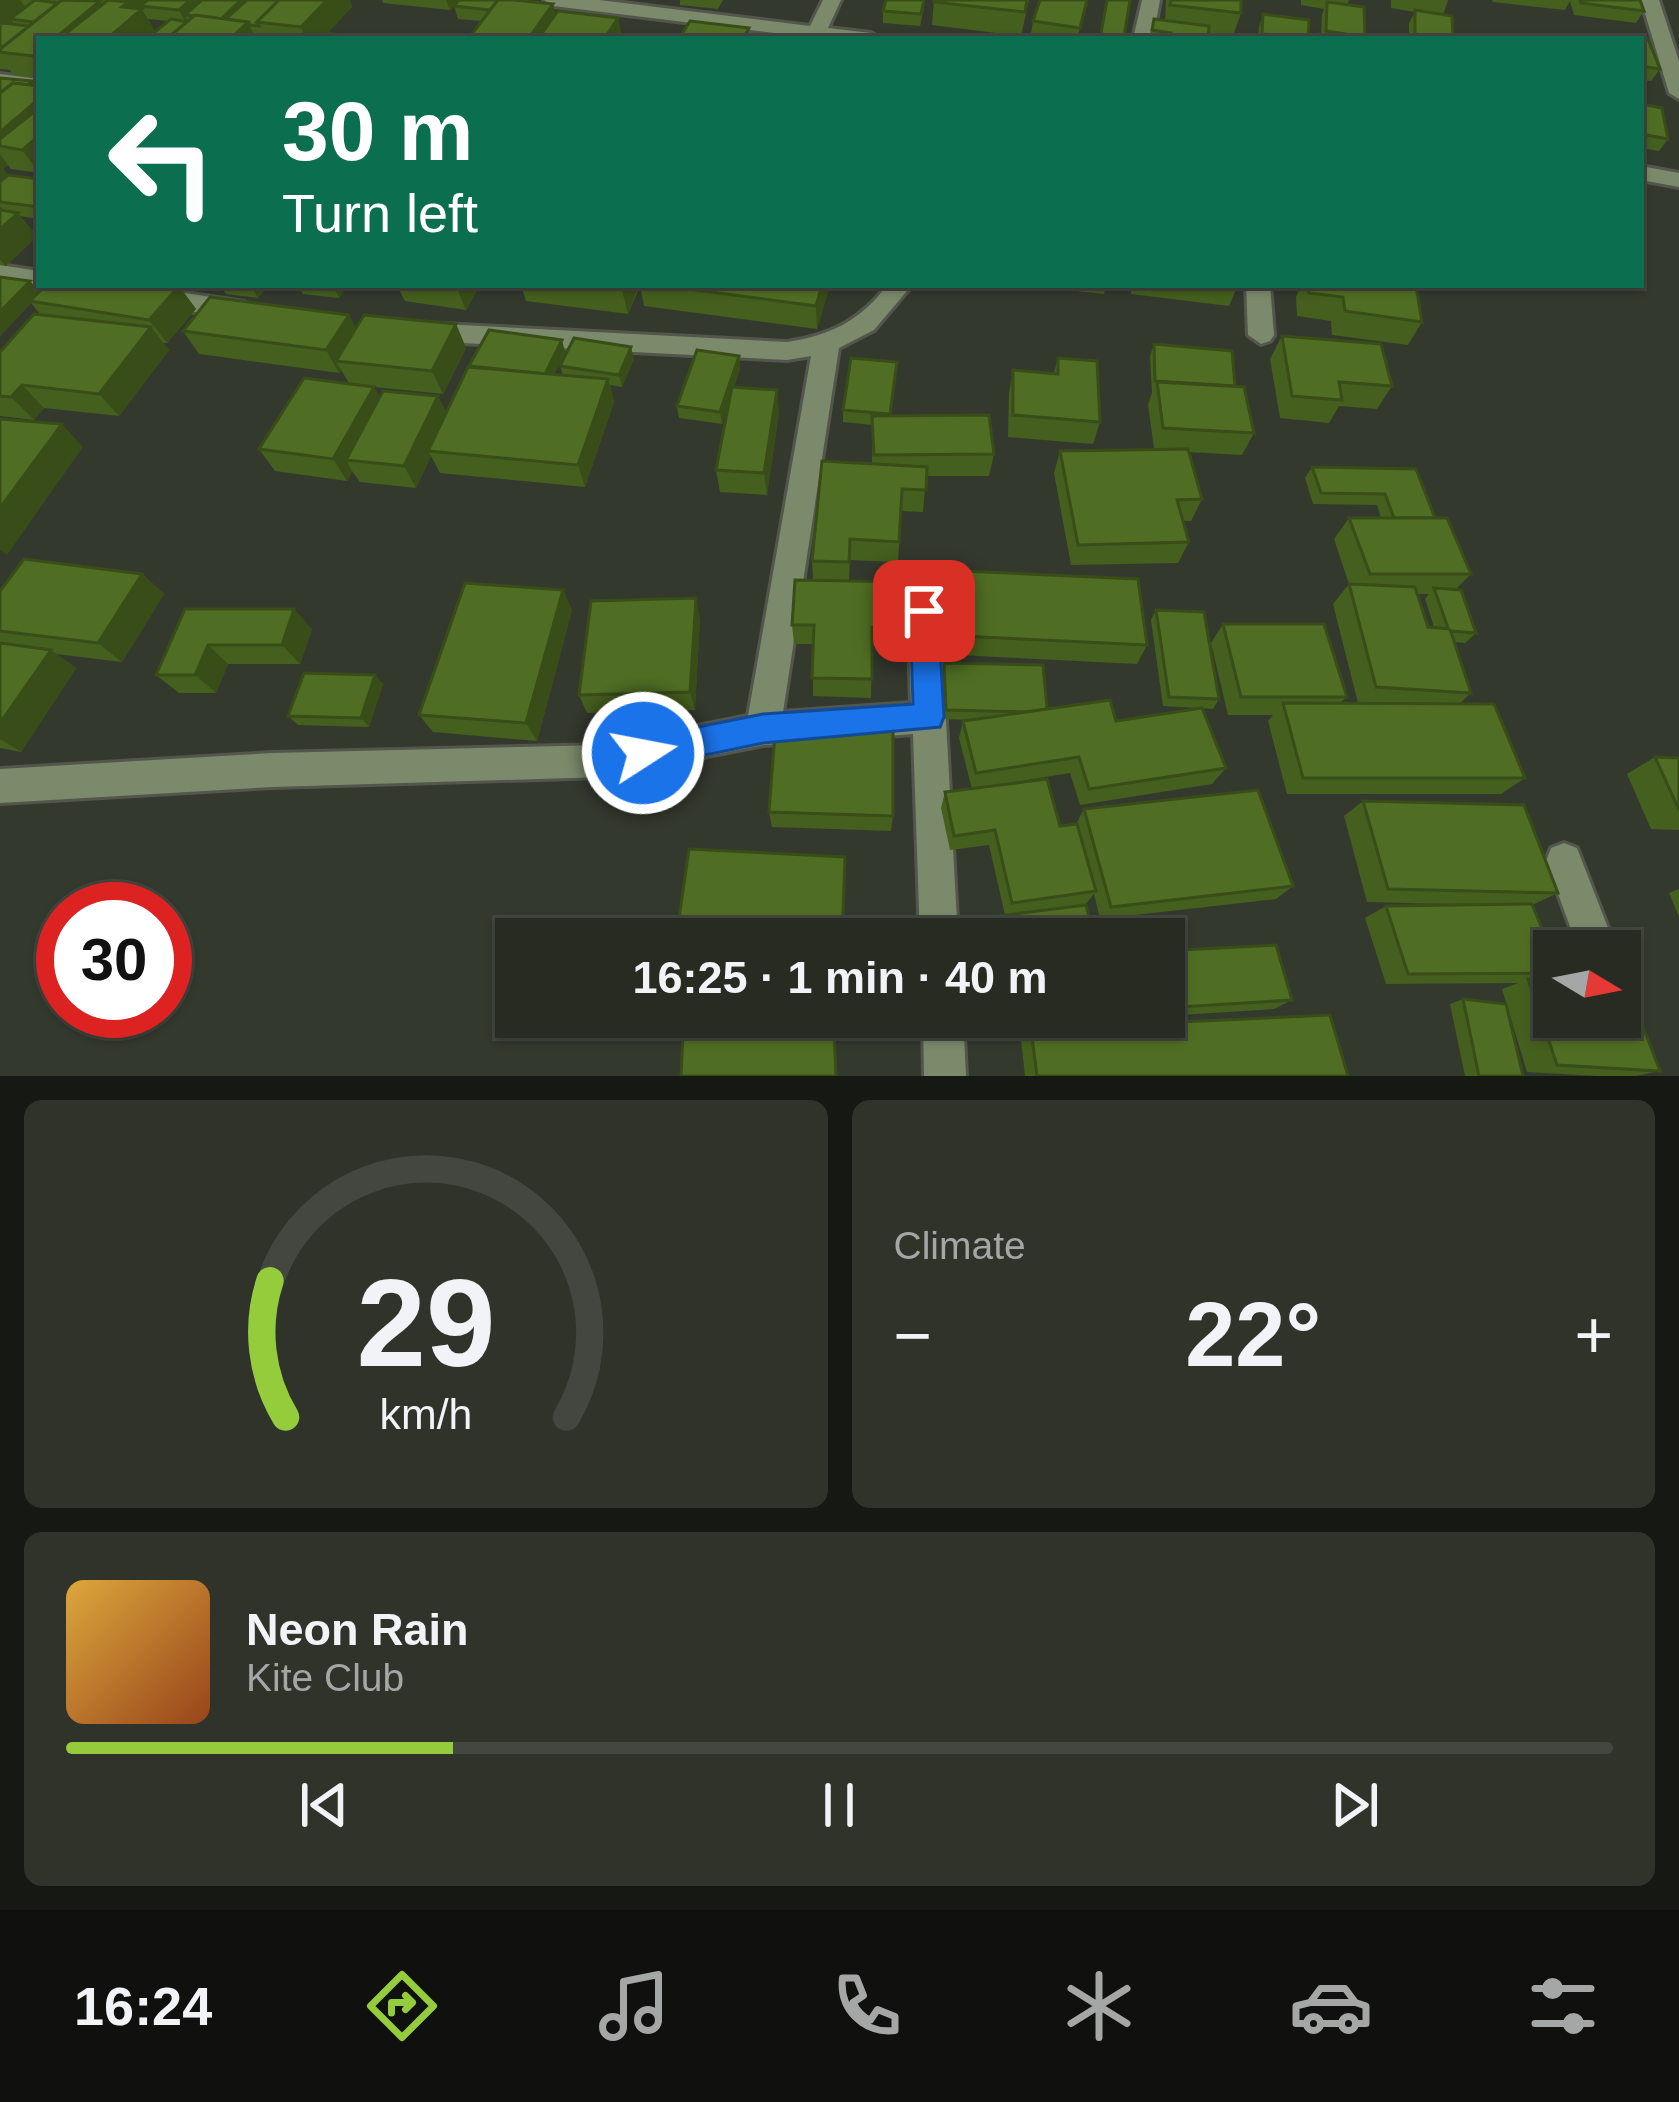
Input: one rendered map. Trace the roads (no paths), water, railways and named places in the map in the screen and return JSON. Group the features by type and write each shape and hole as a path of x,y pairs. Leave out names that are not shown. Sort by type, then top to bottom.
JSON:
{"street":[{"path":"553,0 848,36"},
{"path":"817,32 832,0"},
{"path":"1144,36 1151,0"},
{"path":"1650,0 1679,93"},
{"path":"0,80 36,85"},
{"path":"1644,174 1679,181"},
{"path":"0,273 36,279"},
{"path":"97,288 264,314"},
{"path":"402,331 720,350 826,347 871,320 898,288"},
{"path":"1258,288 1261,334"},
{"path":"763,729 826,347"},
{"path":"924,611 938,918"},
{"path":"0,786 273,770 603,760 763,729 929,717"},
{"path":"1564,861 1590,930"},
{"path":"944,1038 946,1076"}]}
